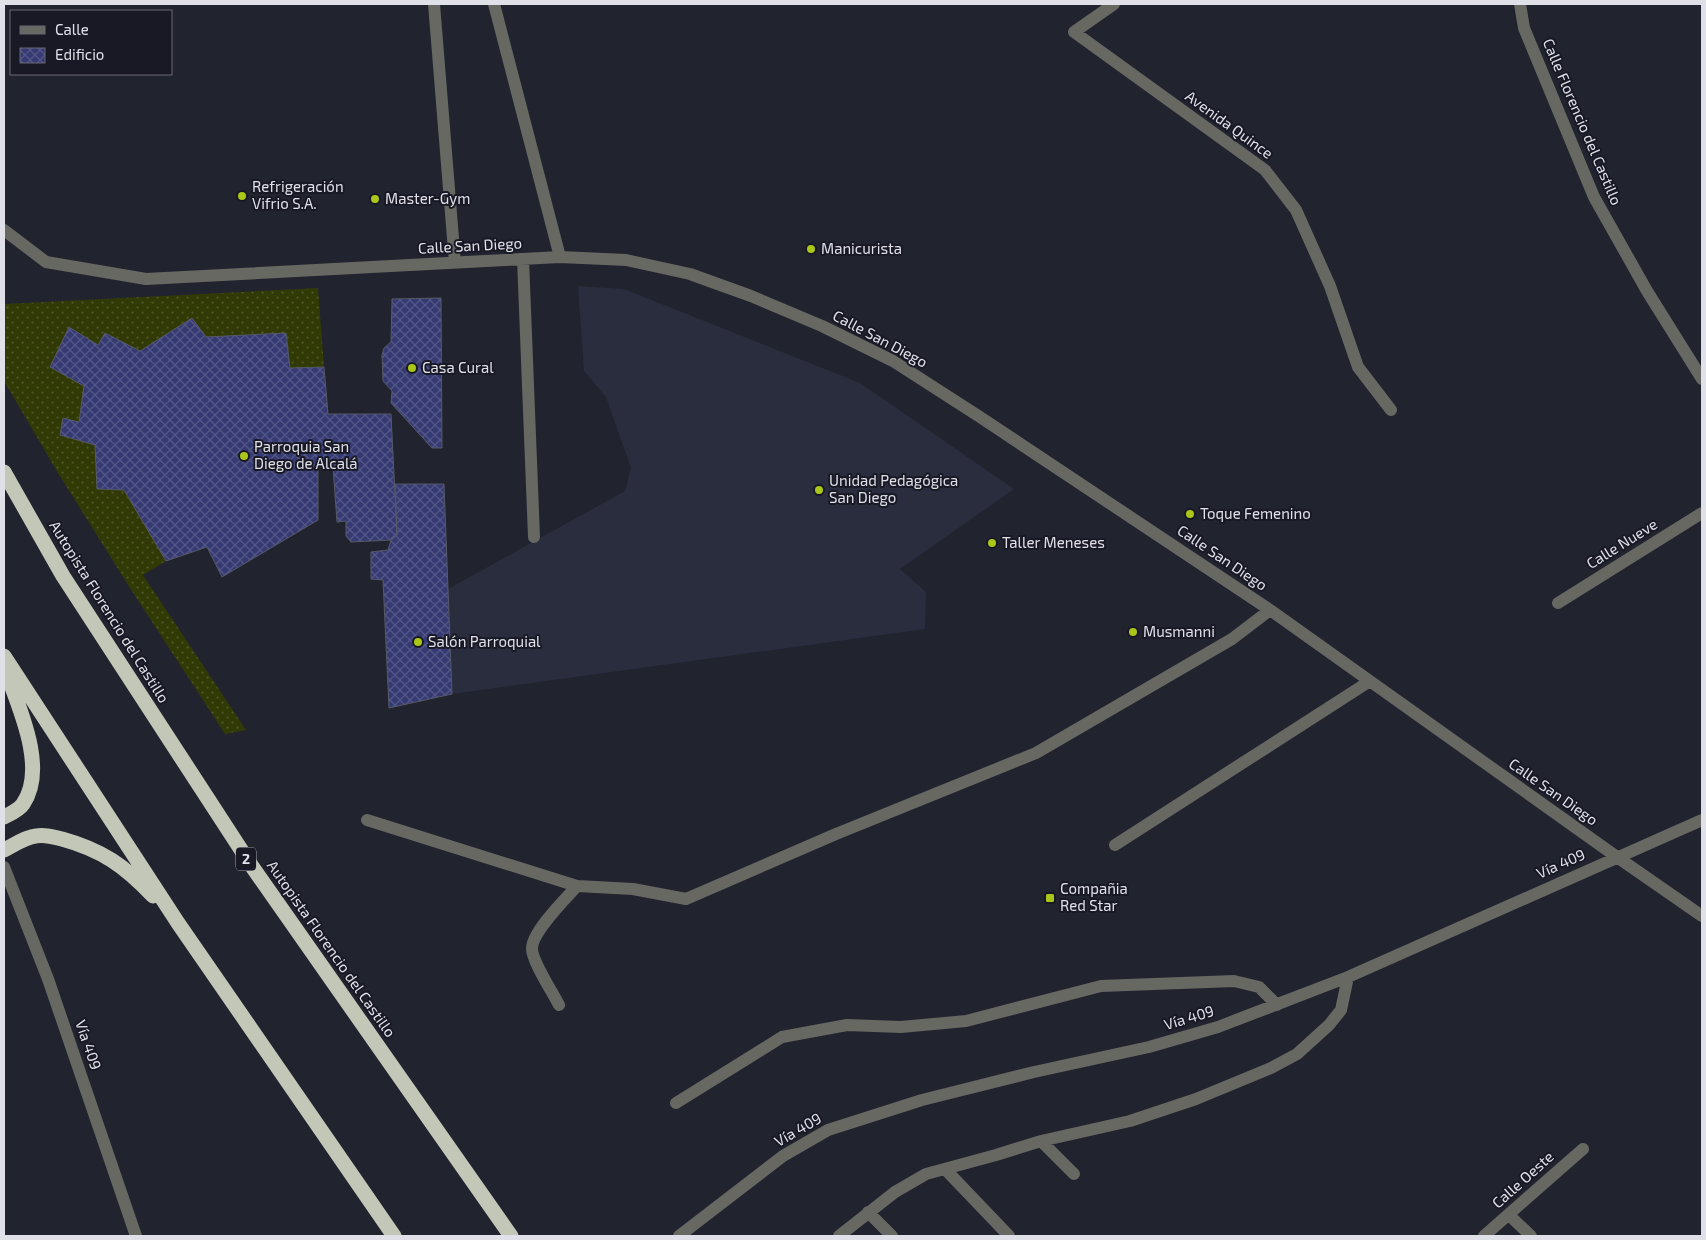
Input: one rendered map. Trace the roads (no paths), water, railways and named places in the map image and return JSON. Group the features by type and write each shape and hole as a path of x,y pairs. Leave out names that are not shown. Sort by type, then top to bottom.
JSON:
{"highway":[{"name":"Autopista Florencio del Castillo","path":"4,472 63,576 251,866 511,1236"},
{"path":"4,656 178,923 394,1236"},
{"path":"4,666 22,714 33,762 30,790 22,806 4,817"},
{"path":"4,850 36,836 50,836 74,842 106,855 148,890 178,923"}],"street":[{"path":"434,4 456,263"},
{"path":"494,4 560,257"},
{"name":"Avenida Quince","path":"1114,4 1074,32 1265,170 1296,210 1330,286 1358,367 1391,410"},
{"name":"Calle Florencio del Castillo","path":"1520,4 1524,28 1594,197 1647,290 1702,379"},
{"name":"Calle San Diego","path":"4,230 46,262 146,279 560,257 626,260 690,274 751,296 822,326 893,361 980,417 1270,610 1616,857"},
{"path":"523,259 534,537"},
{"name":"Calle Nueve","path":"1558,603 1702,513"},
{"path":"367,820 577,886 633,888 686,899 836,834 1036,753 1232,639 1270,610"},
{"path":"1115,845 1370,681"},
{"name":"Vía 409","path":"679,1236 783,1156 828,1130 922,1100 1034,1072 1149,1047 1218,1027 1348,977 1702,820"},
{"path":"1616,857 1702,916"},
{"name":"Vía 409","path":"4,867 48,979 136,1236"},
{"path":"559,1005 540,970 532,949 535,936 577,886"},
{"path":"839,1236 895,1192 926,1174 1041,1141 1130,1121 1196,1099 1271,1068 1297,1054 1341,1010 1348,977"},
{"path":"676,1103 782,1037 847,1025 901,1027 966,1021 1101,986 1234,981 1259,987 1276,1005"},
{"path":"1041,1141 1074,1174"},
{"name":"Calle Oeste","path":"1484,1236 1583,1148"},
{"path":"945,1169 1009,1236"},
{"path":"868,1212 892,1236"},
{"path":"1509,1215 1531,1236"}],"place":[{"name":"Refrigeración Vifrio S.A.","path":"242,196"},
{"name":"Master-Gym","path":"375,199"},
{"name":"Manicurista","path":"811,249"},
{"name":"Casa Cural","path":"412,368"},
{"name":"Parroquia San Diego de Alcalá","path":"244,456"},
{"name":"Unidad Pedagógica San Diego","path":"819,490"},
{"name":"Toque Femenino","path":"1190,514"},
{"name":"Taller Meneses","path":"992,543"},
{"name":"Musmanni","path":"1133,632"},
{"name":"Salón Parroquial","path":"418,642"},
{"name":"Compañia Red Star","path":"1050,898"}]}
